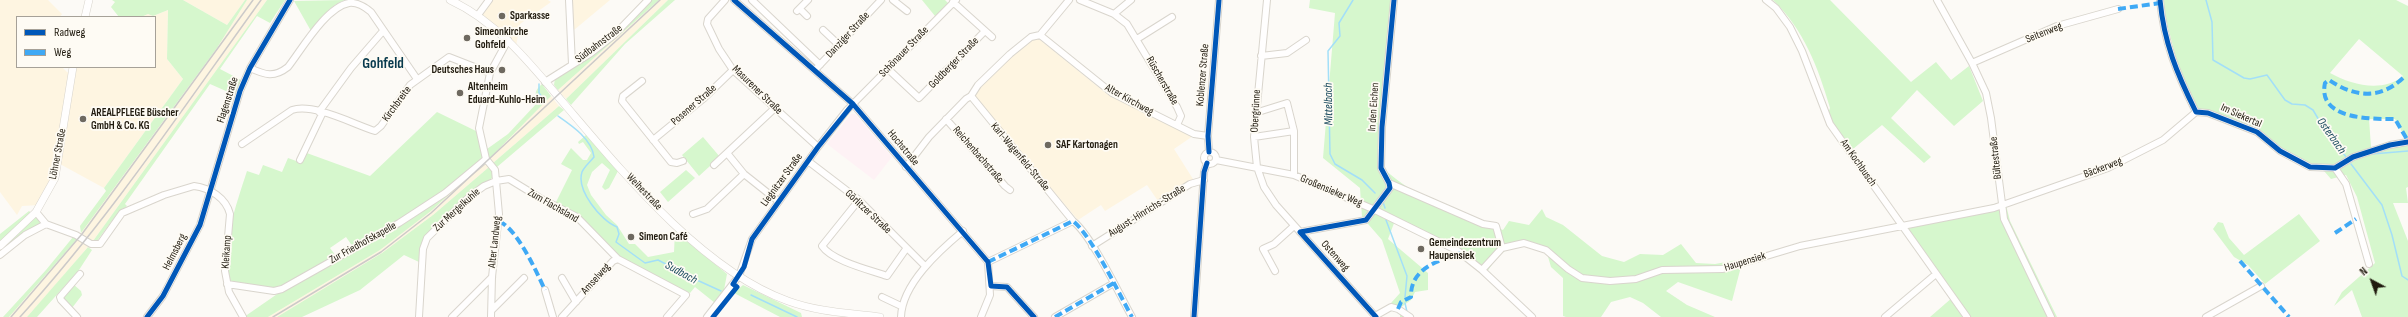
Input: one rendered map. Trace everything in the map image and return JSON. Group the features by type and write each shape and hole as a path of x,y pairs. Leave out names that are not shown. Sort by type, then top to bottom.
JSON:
{"main road":[{"path":"85,16 89,0"},
{"name":"Weihestraße","path":"450,0 478,15 508,40 645,194 704,250 739,276 787,301 830,314 880,317"},
{"name":"Löhner Straße","path":"0,246 36,212 49,191 58,164 73,68"}],"street":[{"name":"Flagenstraße","path":"211,192 240,91 250,68 290,0"},
{"path":"478,15 489,0"},
{"path":"569,0 572,64"},
{"name":"Südbahnstraße","path":"545,82 614,35 648,0"},
{"name":"Masurener Straße","path":"725,0 708,19 707,24 733,70 818,147"},
{"name":"Hochstraße","path":"734,0 818,68 853,104 988,262"},
{"path":"752,0 818,68"},
{"path":"807,16 798,10 808,0"},
{"name":"Danziger Straße","path":"818,68 881,0"},
{"path":"893,0 907,11"},
{"path":"906,167 946,119 1014,50 1031,37 1040,35 1069,0"},
{"name":"Rüscherstraße","path":"1080,0 1114,14 1127,24 1177,107 1181,116 1177,125"},
{"path":"1114,14 1131,0"},
{"name":"Koblenzer Straße","path":"1211,162 1204,157 1209,152 1208,136 1219,0"},
{"name":"Obergrünne","path":"1257,167 1254,138 1255,113 1267,0"},
{"name":"In den Eichen","path":"1390,182 1381,168 1382,126 1394,0"},
{"name":"Am Kochbusch","path":"1766,0 1776,8 1790,27 1802,51 1830,124 1967,317"},
{"name":"Bültestraße","path":"1937,0 1972,63 1986,93 1991,118 2001,205 2007,225 2051,317"},
{"path":"2160,0 2162,24 2176,72 2196,112"},
{"name":"Goldberger Straße","path":"955,1 984,32 992,37"},
{"name":"Schönauer Straße","path":"853,104 955,1"},
{"path":"250,68 267,76 280,73 288,67 329,15 339,7 350,3 365,7 372,12 383,31 417,80"},
{"name":"Seitenweg","path":"1972,63 2058,26 2118,9"},
{"path":"1137,39 1172,17"},
{"path":"823,30 839,45"},
{"path":"300,160 321,112 351,68 383,31"},
{"name":"Goldberger Straße","path":"888,69 920,98 984,32"},
{"name":"Alter Kirchweg","path":"1040,35 1112,93 1194,134 1208,136"},
{"name":"Alter Landweg","path":"491,317 492,277 499,214 495,170 486,158 479,128 490,73 508,40"},
{"path":"1261,56 1287,53 1306,40"},
{"name":"Kirchbreite","path":"242,144 292,110 300,107 321,112 375,131 381,126 404,92 417,80 446,59 452,57 490,73"},
{"name":"Posener Straße","path":"653,140 703,99 733,70"},
{"path":"642,81 624,96 622,101 671,162 677,163 683,161"},
{"name":"Karl-Wagenfeld-Straße","path":"972,94 1073,221 1079,226 1114,283 1132,317"},
{"path":"1255,113 1287,103 1294,131 1294,175"},
{"name":"Liegnitzer Straße","path":"707,317 739,276 752,239 778,201 818,147 853,104"},
{"path":"714,165 775,108"},
{"name":"Im Siekertal","path":"2196,112 2208,113 2257,132 2280,151 2310,167 2335,168"},
{"name":"Bäckerweg","path":"2001,205 2114,166 2163,140 2196,112"},
{"name":"Reichenbachstraße","path":"946,119 1004,186 1010,190"},
{"path":"1254,138 1294,131"},
{"path":"2369,264 2346,184 2335,168 2348,160 2390,145 2408,142"},
{"path":"1194,317 1204,180 1215,154 1209,152"},
{"path":"728,153 744,174 778,201"},
{"name":"Zur Friedhofskapelle","path":"227,284 274,291 282,289 399,223 445,193 486,158"},
{"name":"Görlitzer Straße","path":"808,161 859,200 906,249 925,266"},
{"name":"Großensieker Weg","path":"1211,162 1257,167 1294,175 1376,210 1458,251 1482,270 1532,317"},
{"name":"Ostenweg","path":"1257,167 1264,187 1294,226 1375,316"},
{"path":"693,214 707,209 744,174"},
{"name":"Zum Flachsland","path":"496,181 509,179 577,217 618,259 686,294 667,317"},
{"name":"August-Hinrichs-Straße","path":"1092,246 1190,184 1204,180"},
{"name":"Zur Mergelkuhle","path":"419,317 423,249 427,238 469,198 484,186 496,181"},
{"path":"1376,210 1381,198 1390,188 1390,182 1483,224 1496,226 1502,248 1482,270"},
{"path":"36,212 46,224 76,235 92,244 100,244 122,213 134,207 194,186 205,187 211,192"},
{"name":"Kleikamp","path":"211,192 228,205 230,214 225,271 227,284 243,317"},
{"name":"Helmsberg","path":"147,317 163,296 181,264 200,225 211,192"},
{"path":"859,200 822,246 826,251 847,262 887,276 906,249"},
{"name":"Haupensiek","path":"1502,248 1516,244 1534,244 1546,250 1568,269 1582,278 1610,281 1636,279 1662,270 1723,269 1800,246 1903,227 2001,205"},
{"name":"Ostenweg","path":"1300,232 1366,220 1376,210"},
{"path":"982,317 990,295 991,286 988,262 1073,221"},
{"path":"0,255 25,235 46,224"},
{"path":"1275,271 1264,254 1263,249 1274,244 1294,226"},
{"path":"901,317 901,306 925,266 931,258 963,231"},
{"name":"Amselweg","path":"562,317 613,261 618,259"},
{"path":"77,317 60,300 60,297 80,274"},
{"path":"1885,317 1936,274"},
{"path":"452,317 492,277"},
{"path":"492,310 524,278"},
{"name":"Amselweg","path":"562,278 576,302"},
{"path":"1055,317 1114,283"},
{"path":"991,286 1008,287 1034,317"},
{"path":"2206,317 2262,286"},
{"path":"545,290 553,317"},
{"path":"882,298 901,306"},
{"path":"1375,316 1391,307 1398,309 1410,317"}],"shaded area":[{"path":"0,0 48,0 62,14 61,16 16,16 16,68 63,68 67,72 74,74 75,68 156,68 156,16 153,16 168,10 167,59 183,79 104,188 58,163 40,205 22,206 17,215 0,192"},
{"path":"183,0 245,0 227,25"},
{"path":"247,0 267,0 93,241 81,233 217,48"},
{"path":"493,0 548,0 551,2 520,24 516,46 481,15"},
{"path":"571,0 610,0 574,30"},
{"path":"659,0 668,0 566,99 558,90"},
{"path":"1034,39 1039,39 1107,94 1193,136 1174,149 1193,179 1158,201 1147,185 1105,211 1101,205 1078,220 975,99 978,88 997,69"},
{"path":"551,96 559,106 493,163 489,159"},
{"path":"851,114 855,114 892,157 874,180 827,144"},
{"path":"485,162 489,167 433,215 382,253 277,317 268,317 380,250 431,211"},
{"path":"77,239 88,247 57,283 27,317 9,317"}],"green space":[{"path":"112,0 183,0 227,25 245,0 247,0 217,48 81,233 80,226 106,191 104,188 183,79 167,59 168,10 153,16 148,14 143,16 118,16 111,7 115,2"},
{"path":"267,0 285,0 270,23 257,16 220,69 241,80 235,95 210,84 125,204 127,206 117,214 97,241 93,241"},
{"path":"345,0 330,9 311,31 294,1"},
{"path":"651,0 659,0 558,90 554,85 555,78 630,22"},
{"path":"668,0 675,0 625,44 571,105 566,99"},
{"path":"922,0 945,0 948,3 935,16"},
{"path":"1310,0 1396,0 1383,129 1383,168 1396,179 1424,197 1503,230 1509,221 1529,225 1542,209 1546,217 1563,225 1602,256 1624,262 1640,254 1663,255 1681,244 1696,263 1715,264 1743,259 1732,301 1678,282 1666,291 1687,305 1715,317 1661,317 1643,303 1630,297 1611,302 1601,317 1566,317 1563,316 1563,278 1551,267 1546,250 1526,246 1511,248 1499,256 1487,272 1458,249 1396,218 1388,239 1428,273 1428,290 1415,292 1411,300 1400,308 1412,317 1400,317 1400,309 1391,303 1400,293 1382,240 1362,217 1360,188 1323,158 1335,13 1309,8"},
{"path":"1773,0 1830,0 1911,82 1936,62 1951,80 1969,66 1983,101 1954,126 1917,90 1891,118 1931,157 1924,163 1882,125 1853,149 1827,116 1830,108 1809,50 1793,24"},
{"path":"2161,0 2396,0 2408,6 2408,187 2406,188 2408,203 2393,203 2408,241 2408,317 2362,317 2352,290 2334,306 2342,292 2375,263 2357,197 2346,175 2331,179 2324,171 2306,169 2282,153 2256,132 2203,113 2198,116 2180,73","holes":["2359,39 2403,76 2395,81 2376,86 2357,84 2330,73","2369,119 2395,119 2407,141 2371,147"]},
{"path":"542,84 551,96 489,159 487,149 508,134 538,102 536,92"},
{"path":"559,106 564,110 497,167 493,163"},
{"path":"437,112 476,131 483,159 452,184 404,217 353,247 346,237 330,248 336,256 275,290 229,282 227,268 228,240 234,212 247,171 259,175 263,165 282,172 288,158 299,162 304,152 370,176"},
{"path":"586,135 618,171 609,188 605,190 602,187 610,170 602,163 592,172 587,185 591,195 606,215 617,225 629,244 635,244 648,257 674,252 675,231 727,274 724,290 715,303 695,287 690,293 619,258 578,215 555,204 572,170 561,164 571,148 583,160 587,160 591,153 583,142 579,144 578,142"},
{"path":"703,137 720,157 699,176 682,155"},
{"path":"485,162 431,211 380,250 268,317 244,317 283,290 371,240"},
{"path":"489,167 494,174 492,178 443,217 422,242 419,262 404,255 360,290 302,317 277,317 382,253 433,215"},
{"path":"686,170 695,178 668,202 660,192"},
{"path":"2005,201 2010,221 2057,317 1930,317 1953,297 1905,229"},
{"path":"29,211 41,221 42,225 0,253 0,234"},
{"path":"2299,214 2320,241 2265,284 2248,265 2234,257 2213,229 2218,222 2223,223 2229,238 2244,255"},
{"path":"73,237 77,239 9,317 3,317 46,270"},
{"path":"88,247 92,250 79,270 37,317 27,317"},
{"path":"73,284 81,291 82,295 72,308 62,299 62,296"},
{"path":"743,285 801,313 802,317 780,317 734,293"}],"waterway":[{"name":"Mittelbach","path":"1353,0 1339,23 1340,36 1328,51 1330,154 1335,164 1362,180 1375,193"},
{"name":"Osterbach","path":"2206,0 2212,22 2213,60 2244,78 2250,79 2267,75 2285,100 2292,104 2305,105 2313,110 2326,132 2347,158"},
{"name":"Sudbach","path":"539,84 539,93 542,97"},
{"name":"Sudbach","path":"558,116 580,133 585,138 592,150 594,157 582,172 581,179 583,187 586,196 597,212 617,227 619,234 616,242 645,263 658,260 681,272 686,278 699,281 721,291"},
{"name":"Osterbach","path":"2372,154 2408,151"},
{"name":"Osterbach","path":"2349,162 2355,159"},
{"path":"2351,164 2382,205 2392,235 2402,276 2408,280"},
{"name":"Mittelbach","path":"1383,202 1385,208"},
{"name":"Mittelbach","path":"1386,220 1407,276 1405,297"},
{"name":"Sudbach","path":"751,295 797,317"},
{"name":"Mittelbach","path":"1405,303 1407,312"}],"railway":[{"path":"11,317 82,234 253,0"},
{"path":"20,317 53,280 115,202 261,0"},
{"path":"273,317 381,252 431,213 660,0"}],"marked path":[{"path":"2118,9 2160,3"},
{"path":"2403,78 2385,90 2367,94 2348,90 2329,80 2325,83 2325,95 2329,104 2338,111 2348,115 2373,119 2395,119 2408,141"},
{"path":"2335,233 2356,219"},
{"path":"499,221 506,226 520,242 532,262 545,290"},
{"path":"988,262 1073,221 1080,228 1097,252 1132,317"},
{"path":"1398,309 1401,302 1411,297 1412,288 1420,273 1433,263 1459,255 1458,251"},
{"path":"2240,261 2289,317"},
{"path":"1055,317 1114,283"}],"cycle path":[{"path":"147,317 163,296 200,225 240,91 250,68 290,0"},
{"path":"734,0 853,104 988,262 991,286 1007,287 1034,317"},
{"path":"1209,152 1208,136 1219,0"},
{"path":"1376,317 1300,232 1366,220 1390,188 1381,168 1382,127 1394,0"},
{"path":"2160,0 2162,16 2172,58 2196,112 2208,113 2257,132 2280,151 2310,167 2335,168 2353,157 2390,145 2408,142"},
{"path":"713,317 737,287 733,284 744,267 752,239 818,147 853,104"},
{"path":"1194,317 1204,172 1207,163"}],"place":[{"name":"Sparkasse","path":"502,16"},
{"name":"Simeonkirche Gohfeld","path":"467,38"},
{"name":"Deutsches Haus","path":"502,70"},
{"name":"Altenheim Eduard-Kuhlo-Heim","path":"460,93"},
{"name":"AREALPFLEGE Büscher GmbH & Co. KG","path":"83,119"},
{"name":"SAF Kartonagen","path":"1048,145"},
{"name":"Simeon Café","path":"631,237"},
{"name":"Gemeindezentrum Haupensiek","path":"1421,249"}],"district":[{"name":"Gohfeld","path":"383,64"}]}
